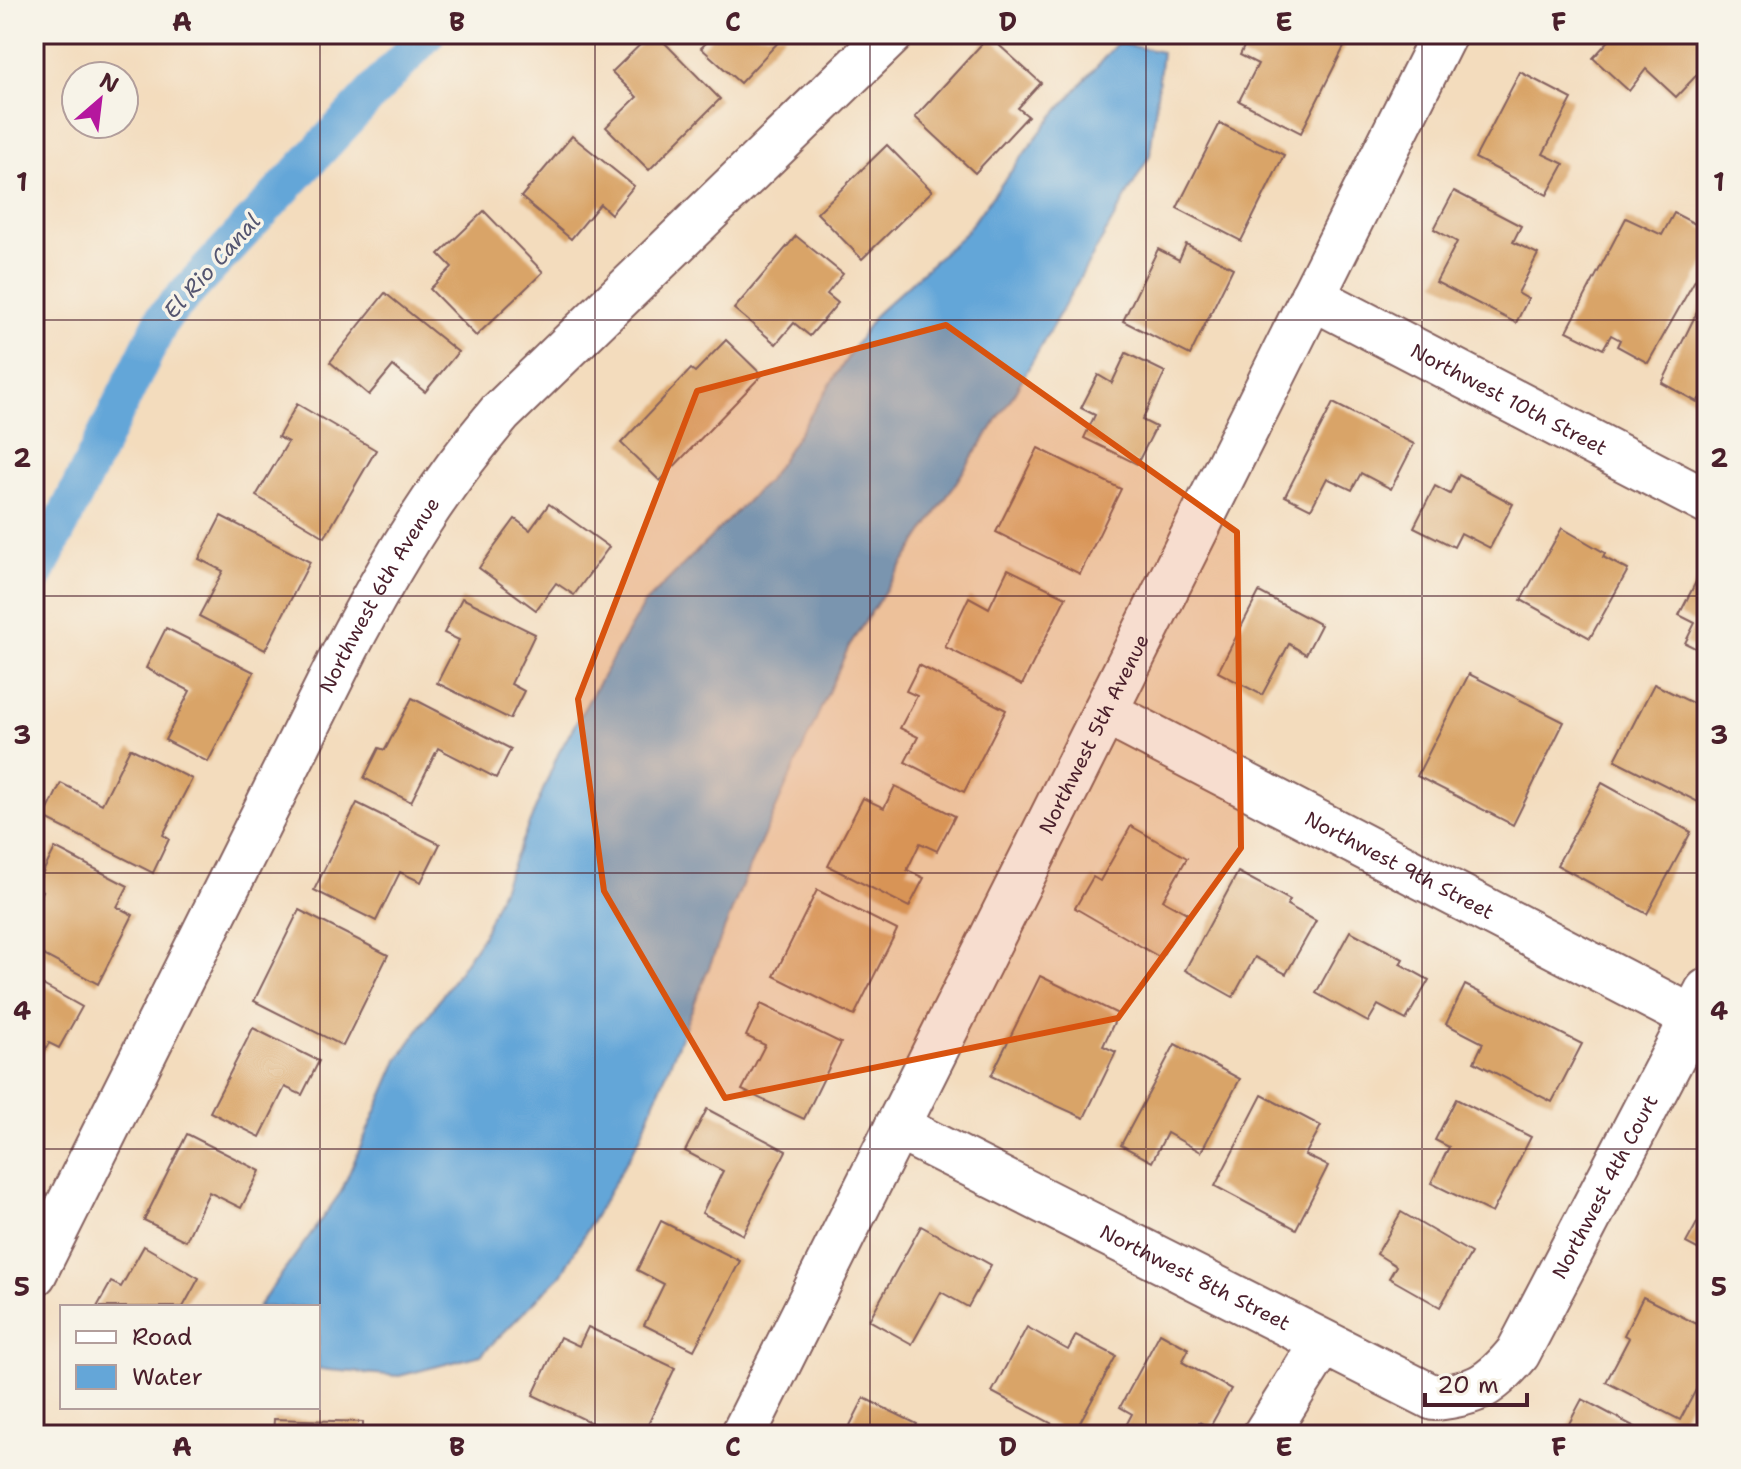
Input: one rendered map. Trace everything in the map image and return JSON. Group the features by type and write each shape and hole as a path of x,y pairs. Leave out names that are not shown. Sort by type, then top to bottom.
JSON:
{"street":[{"name":"Northwest 6th Avenue","path":"34,1274 353,635 400,548 454,467 500,413 891,34"},
{"name":"Northwest 5th Avenue","path":"743,1435 1444,34"},
{"name":"Northwest 10th Street","path":"1312,297 1707,502"},
{"name":"Northwest 9th Street","path":"1105,712 1700,1005"},
{"name":"Northwest 4th Court","path":"1497,1378 1518,1353 1700,1005"},
{"name":"Northwest 8th Street","path":"897,1127 1434,1398 1466,1395 1497,1378"},
{"path":"1265,1435 1322,1344"}],"highlighted area":[{"path":"946,325 1237,532 1241,848 1118,1018 725,1098 604,891 578,699 697,391"}],"water":[{"path":"1117,43 1162,52 1150,155 1012,397 849,646 750,866 640,1138 561,1275 481,1355 399,1376 320,1369 320,1305 259,1305 341,1192 398,1060 482,937 558,754 643,605 769,479 875,315 964,234 1048,122"}],"building":[{"path":"651,34 656,34 720,99 649,170 606,127 637,97 612,72"},
{"path":"715,34 786,34 740,83 701,48"},
{"path":"1250,34 1319,34 1344,47 1301,133 1239,101 1258,64 1240,55"},
{"path":"1615,34 1707,34 1707,64 1676,97 1646,69 1629,91 1593,58"},
{"path":"989,36 1041,83 1018,108 1028,116 975,173 915,117"},
{"path":"1520,72 1572,99 1543,154 1564,164 1547,195 1475,158"},
{"path":"1220,123 1284,155 1241,241 1177,208"},
{"path":"572,136 634,186 611,214 600,204 571,239 521,197"},
{"path":"887,145 932,191 862,259 817,213"},
{"path":"1454,191 1521,226 1513,242 1538,254 1518,293 1528,299 1516,323 1436,282 1457,242 1434,229"},
{"path":"484,211 543,272 476,336 430,289 452,267 439,254"},
{"path":"1674,213 1707,230 1707,259 1648,363 1617,346 1620,340 1611,335 1603,349 1567,331 1626,218 1662,235"},
{"path":"796,236 843,274 827,294 838,303 810,336 794,323 776,344 734,309"},
{"path":"1186,244 1233,268 1190,355 1123,321 1158,249 1179,260"},
{"path":"385,293 458,352 425,392 393,366 369,395 330,362"},
{"path":"1702,302 1707,304 1707,388 1697,402 1662,383"},
{"path":"726,340 762,375 660,481 621,443 691,369 695,372"},
{"path":"1126,353 1165,372 1142,420 1156,427 1137,464 1084,438 1095,415 1081,408 1098,375 1112,383"},
{"path":"1333,403 1414,444 1391,489 1361,473 1352,490 1327,478 1311,509 1285,496"},
{"path":"297,404 376,450 325,537 256,496 288,442 278,437"},
{"path":"1038,448 1121,489 1080,574 996,532"},
{"path":"1459,475 1513,504 1490,548 1461,533 1454,547 1414,527 1435,486 1450,494"},
{"path":"549,504 609,547 574,595 556,583 536,610 479,568 515,519 530,530"},
{"path":"221,516 310,562 265,650 199,616 223,571 199,559"},
{"path":"1562,528 1605,553 1603,557 1628,570 1590,638 1521,600"},
{"path":"1008,569 1066,597 1022,685 945,647 969,597 989,608"},
{"path":"1700,574 1707,578 1707,654 1685,643 1695,623 1679,615"},
{"path":"1259,592 1321,625 1306,654 1289,644 1262,695 1218,672"},
{"path":"462,598 535,634 511,684 524,691 510,719 437,683 459,640 444,633"},
{"path":"166,628 254,672 208,762 165,740 190,691 146,668"},
{"path":"919,665 1006,710 964,792 905,762 918,737 900,728 917,696 906,691"},
{"path":"1469,674 1564,722 1513,825 1417,776"},
{"path":"1654,684 1707,710 1704,805 1615,760"},
{"path":"412,698 511,749 496,778 438,748 411,802 364,778 379,748 385,750"},
{"path":"130,748 192,779 163,835 169,839 153,873 44,818 61,783 102,804"},
{"path":"1602,783 1691,832 1647,914 1557,865"},
{"path":"895,786 955,816 937,851 920,843 907,870 924,878 909,907 828,866 863,798 884,808"},
{"path":"357,803 440,844 421,882 400,872 376,921 314,890"},
{"path":"1131,826 1187,858 1163,900 1187,913 1161,958 1075,908 1093,877 1100,881"},
{"path":"55,848 128,886 117,907 133,915 98,984 34,950 34,909 43,891 35,888"},
{"path":"1238,872 1290,900 1287,905 1316,921 1286,974 1255,957 1233,997 1185,970"},
{"path":"817,890 897,930 854,1016 774,976"},
{"path":"299,910 388,955 343,1046 254,1001"},
{"path":"1350,931 1403,959 1400,964 1429,980 1406,1020 1378,1005 1368,1022 1316,993"},
{"path":"1040,976 1118,1014 1103,1046 1116,1052 1084,1118 991,1076"},
{"path":"34,980 82,1007 59,1048 49,1043 34,1069"},
{"path":"1465,985 1582,1044 1552,1102 1474,1062 1483,1043 1446,1024"},
{"path":"761,1004 841,1043 804,1119 742,1090 765,1045 746,1036"},
{"path":"253,1028 319,1061 302,1095 285,1087 260,1137 210,1112"},
{"path":"1175,1044 1240,1079 1201,1152 1167,1133 1152,1162 1121,1145"},
{"path":"1262,1095 1321,1126 1305,1155 1328,1166 1296,1229 1215,1186"},
{"path":"1456,1099 1531,1137 1492,1213 1431,1183 1449,1147 1435,1140"},
{"path":"707,1109 786,1151 743,1235 702,1213 723,1171 685,1151"},
{"path":"187,1134 260,1171 241,1208 209,1192 186,1241 144,1220"},
{"path":"1401,1212 1471,1253 1440,1307 1389,1278 1396,1266 1377,1254"},
{"path":"1702,1214 1707,1217 1707,1254 1686,1243"},
{"path":"661,1221 740,1261 694,1350 644,1325 664,1284 637,1270"},
{"path":"921,1226 991,1265 968,1307 941,1292 912,1344 869,1320"},
{"path":"144,1246 199,1278 184,1305 98,1305 111,1282 121,1287"},
{"path":"1643,1297 1707,1329 1707,1369 1680,1420 1606,1382 1629,1338 1624,1335"},
{"path":"588,1327 675,1368 643,1435 617,1435 533,1395 560,1337 579,1346"},
{"path":"1027,1327 1068,1350 1076,1335 1116,1356 1073,1435 992,1392"},
{"path":"1160,1333 1189,1349 1182,1362 1231,1389 1210,1427 1199,1422 1192,1435 1121,1435 1132,1414 1120,1407"},
{"path":"864,1398 917,1424 911,1435 845,1435"},
{"path":"1582,1399 1650,1435 1563,1435"},
{"path":"274,1419 363,1422 363,1435 273,1435"}],"waterway":[{"name":"El Rio Canal","path":"34,579 163,318 427,34"}]}
